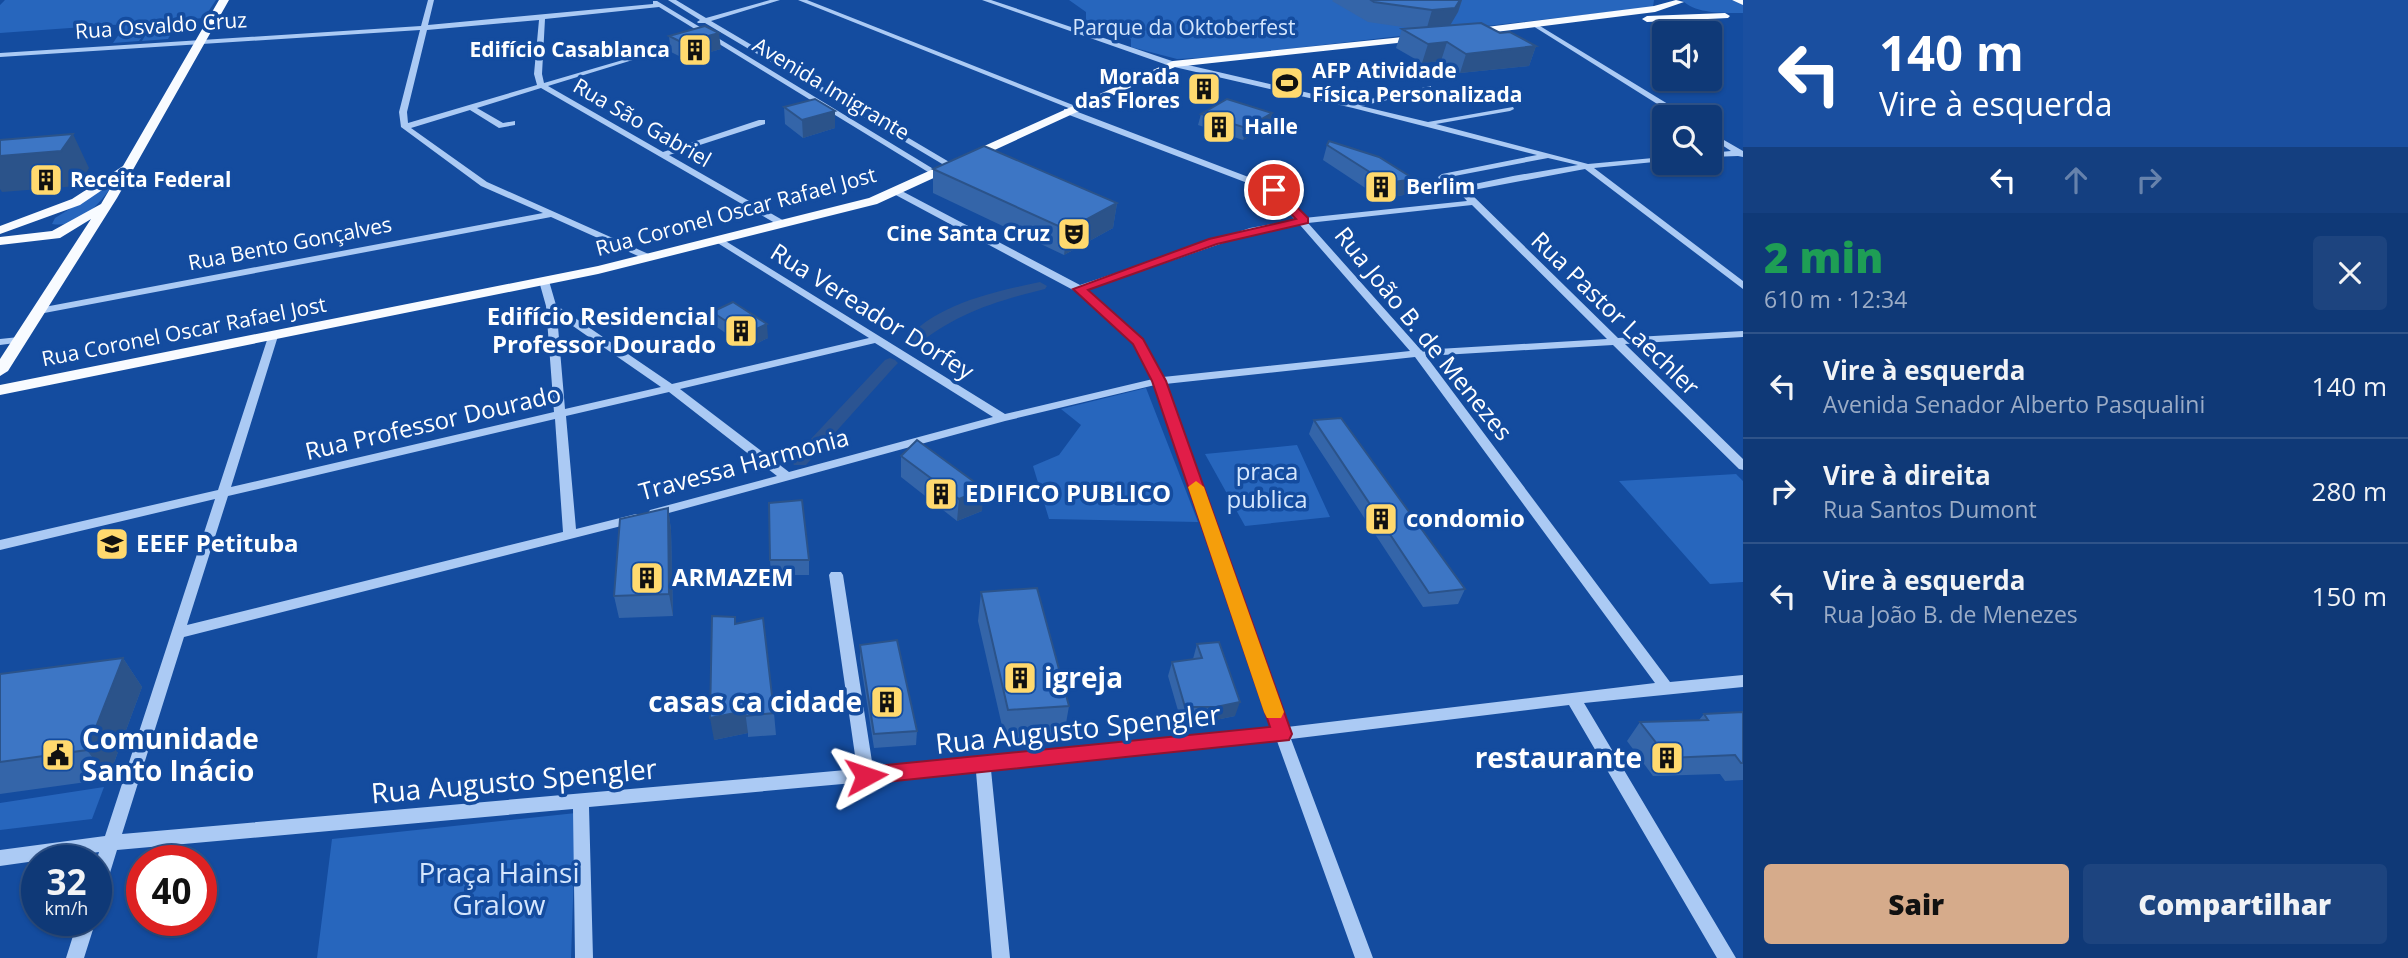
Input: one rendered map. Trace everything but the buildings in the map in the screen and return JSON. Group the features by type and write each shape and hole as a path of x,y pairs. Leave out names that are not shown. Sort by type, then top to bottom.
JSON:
{"main road":[{"path":"0,371 111,198 224,0"},
{"path":"1737,0 1743,2"},
{"path":"1461,33 1618,17 1729,16 1677,1 1618,17"},
{"name":"Rua Coronel Oscar Rafael Jost","path":"0,390 544,281 650,258 873,201 1071,109 1155,61 1207,64 1435,36"},
{"path":"1155,61 1207,64"},
{"path":"0,230 54,212 94,192 131,164"},
{"path":"0,241 55,235 84,220 111,198"},
{"path":"54,212 47,221 46,229 82,244"}],"street":[{"path":"431,0 403,112 405,127 484,184 548,215 650,258"},
{"name":"Avenida Imigrante","path":"652,0 936,173"},
{"name":"Avenida Imigrante","path":"671,0 952,166"},
{"path":"690,24 777,0"},
{"name":"Rua João B. de Menezes","path":"801,0 1265,185 1304,221 1418,354 1666,687"},
{"path":"985,0 1155,61"},
{"name":"Rua Osvaldo Cruz","path":"1,56 201,39 542,20 660,5"},
{"name":"Rua São Gabriel","path":"542,20 538,74 541,85 783,224"},
{"path":"1535,25 1664,105"},
{"name":"Avenida Imigrante","path":"708,36 722,32"},
{"path":"405,127 708,36"},
{"path":"1207,64 1354,106 1583,164 1652,160"},
{"path":"1354,106 1427,88"},
{"path":"471,107 502,126 512,123"},
{"path":"1427,124 1510,109"},
{"path":"662,155 762,122"},
{"path":"1722,141 1742,154"},
{"path":"896,148 912,142"},
{"path":"1728,145 1743,143"},
{"path":"1722,155 1742,154"},
{"path":"1442,177 1551,155"},
{"path":"1583,164 1743,286"},
{"name":"Rua Pastor Laechler","path":"1583,164 1463,189 1471,203 1743,466"},
{"path":"895,191 1079,289 1138,342 1159,381 1282,734 1364,958"},
{"path":"1079,289 1218,240 1304,221 1471,203"},
{"name":"Rua Bento Gonçalves","path":"39,311 548,215"},
{"name":"Rua Vereador Dorfey","path":"719,240 1003,418"},
{"path":"544,281 551,306 570,535"},
{"path":"551,306 671,388 788,478"},
{"name":"Travessa Harmonia","path":"178,633 570,535 1003,418 1159,381 1418,354 1743,334"},
{"path":"110,843 273,336"},
{"path":"0,342 19,340"},
{"name":"Rua Professor Dourado","path":"0,545 875,340"},
{"path":"836,575 866,776"},
{"name":"Rua Augusto Spengler","path":"0,858 110,843 983,765 1282,734 1666,687 1743,681"},
{"path":"1573,698 1727,958"},
{"path":"983,765 1001,958"},
{"path":"581,801 584,958"},
{"path":"75,958 81,936"}],"green space":[{"path":"5,0 216,0 204,18 179,20 168,39 142,41 153,22 139,41 113,43 126,24 0,33 0,5"},
{"name":"Parque da Oktoberfest","path":"1069,0 1654,0 1653,7 1217,57 1177,59 1131,47 1131,39 1086,23 1086,12"},
{"path":"1682,0 1731,0 1743,3 1743,13 1702,10"},
{"path":"115,181 89,212 71,222 52,224 55,218"},
{"path":"1146,388 1198,522 1049,519 1033,466 1059,455 1081,425 1061,409"},
{"name":"praca publica","path":"1297,445 1330,517 1245,526 1205,454"},
{"path":"1736,474 1743,481 1743,582 1710,584 1619,481"},
{"path":"104,787 92,819 0,830 0,803"},
{"name":"Praça Hainsi Gralow","path":"576,813 571,958 317,958 332,839"}],"waterway":[{"path":"910,344 955,312 987,299 1040,286"},
{"path":"800,461 890,363"}],"slow traffic":[{"path":"1196,487 1274,712"}],"place":[{"name":"Edifício Casablanca","path":"695,50"},
{"name":"AFP Atividade Física Personalizada","path":"1287,83"},
{"name":"Morada das Flores","path":"1204,89"},
{"name":"Halle","path":"1219,127"},
{"name":"Receita Federal","path":"46,180"},
{"name":"Berlim","path":"1381,187"},
{"name":"Cine Santa Cruz","path":"1074,234"},
{"name":"Edifício Residencial Professor Dourado","path":"741,331"},
{"name":"EDIFICO PUBLICO","path":"941,494"},
{"name":"condomio","path":"1381,519"},
{"name":"EEEF Petituba","path":"112,544"},
{"name":"ARMAZEM","path":"647,578"},
{"name":"igreja","path":"1020,678"},
{"name":"casas ca cidade","path":"887,702"},
{"name":"Comunidade Santo Inácio","path":"58,755"},
{"name":"restaurante","path":"1667,758"}],"route":[{"path":"866,776 1282,734 1159,381 1138,342 1079,289 1213,242 1253,230 1304,221 1274,190"}]}
